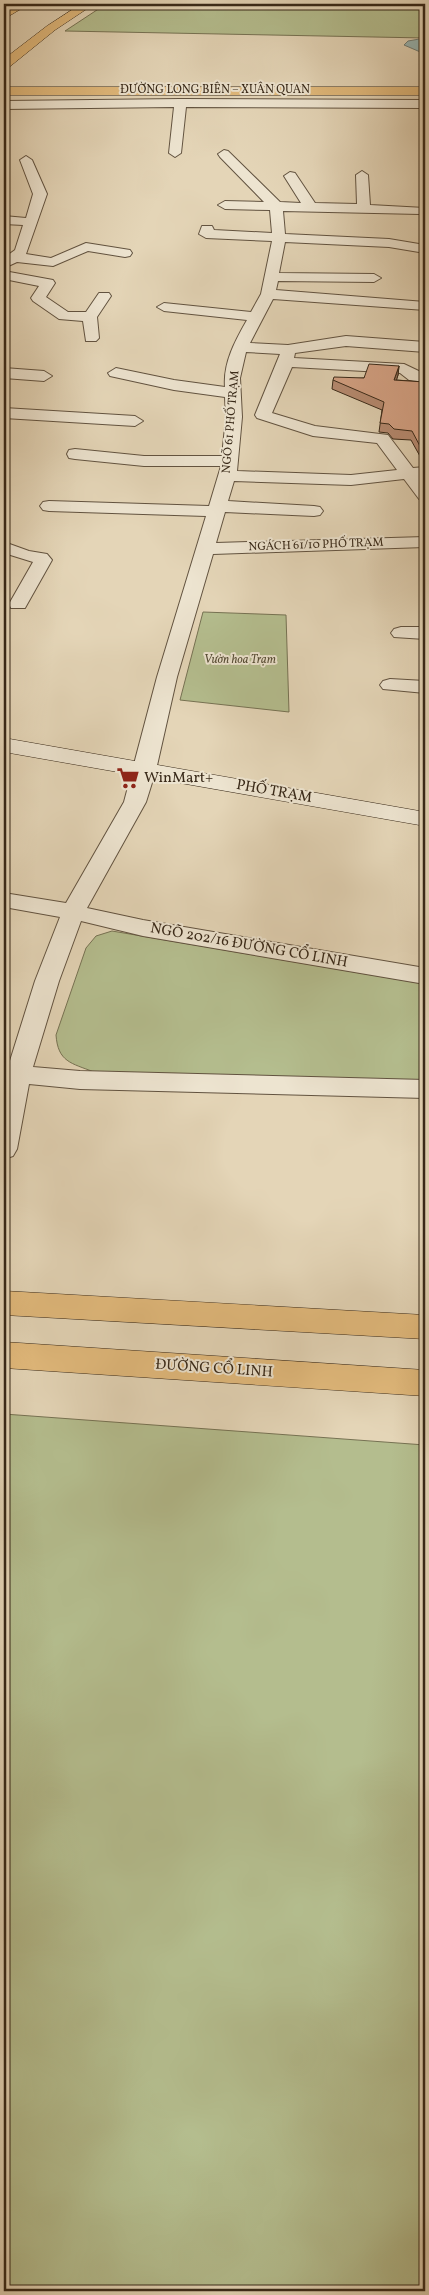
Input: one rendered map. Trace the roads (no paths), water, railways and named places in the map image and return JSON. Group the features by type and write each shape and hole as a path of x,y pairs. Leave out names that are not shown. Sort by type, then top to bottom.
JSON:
{"main road":[{"path":"4,16 23,4"},
{"path":"39,22 67,4"},
{"path":"4,64 88,4"},
{"path":"180,103 296,90"},
{"name":"ĐƯỜNG LONG BIÊN – XUÂN QUAN","path":"4,91 425,91"},
{"path":"4,1303 425,1327"},
{"name":"ĐƯỜNG CỔ LINH","path":"4,1355 425,1383"}],"street":[{"path":"175,153 180,103"},
{"path":"4,105 180,103 425,104"},
{"path":"224,154 276,206"},
{"path":"9,261 21,252 40,194 26,160"},
{"path":"362,175 364,210"},
{"path":"290,176 311,208"},
{"path":"225,205 423,211 416,224"},
{"name":"NGÕ 61 PHỐ TRẠM","path":"4,1149 11,1073 73,912 135,802 146,770 167,677 218,509 228,469 234,416 231,393 232,378 240,347 268,294 279,239 276,206"},
{"path":"4,220 30,222"},
{"path":"207,229 206,234 388,243 425,249"},
{"path":"9,261 53,262 84,242 125,253"},
{"path":"4,276 48,283 38,298 64,316 90,316"},
{"path":"272,277 374,278"},
{"path":"268,294 425,306"},
{"path":"91,338 90,316 104,296"},
{"path":"164,307 256,317"},
{"path":"287,356 346,341 425,347"},
{"path":"240,347 287,356 404,369 415,378 425,379"},
{"path":"287,356 263,415 314,431 382,439 417,473 425,494"},
{"path":"4,373 44,376"},
{"path":"116,373 174,385 231,393"},
{"path":"25,414 32,398"},
{"path":"4,413 135,421"},
{"path":"85,418 76,450 144,461 351,480 417,473"},
{"path":"48,506 314,510"},
{"name":"NGÁCH 61/10 PHỐ TRẠM","path":"206,549 425,542"},
{"path":"4,547 25,556 44,560 18,604"},
{"path":"401,633 425,633"},
{"path":"390,685 425,687"},
{"name":"PHỐ TRẠM","path":"4,745 425,819"},
{"name":"NGÕ 202/16 ĐƯỜNG CỔ LINH","path":"4,900 73,912 143,928 425,976"},
{"path":"11,1073 80,1080 425,1090"}],"water":[{"path":"425,38 425,54 404,45 408,41"}],"place":[{"name":"WinMart+","path":"128,778"}],"park label":[{"name":"Vườn hoa Trạm","path":"240,660"}]}
